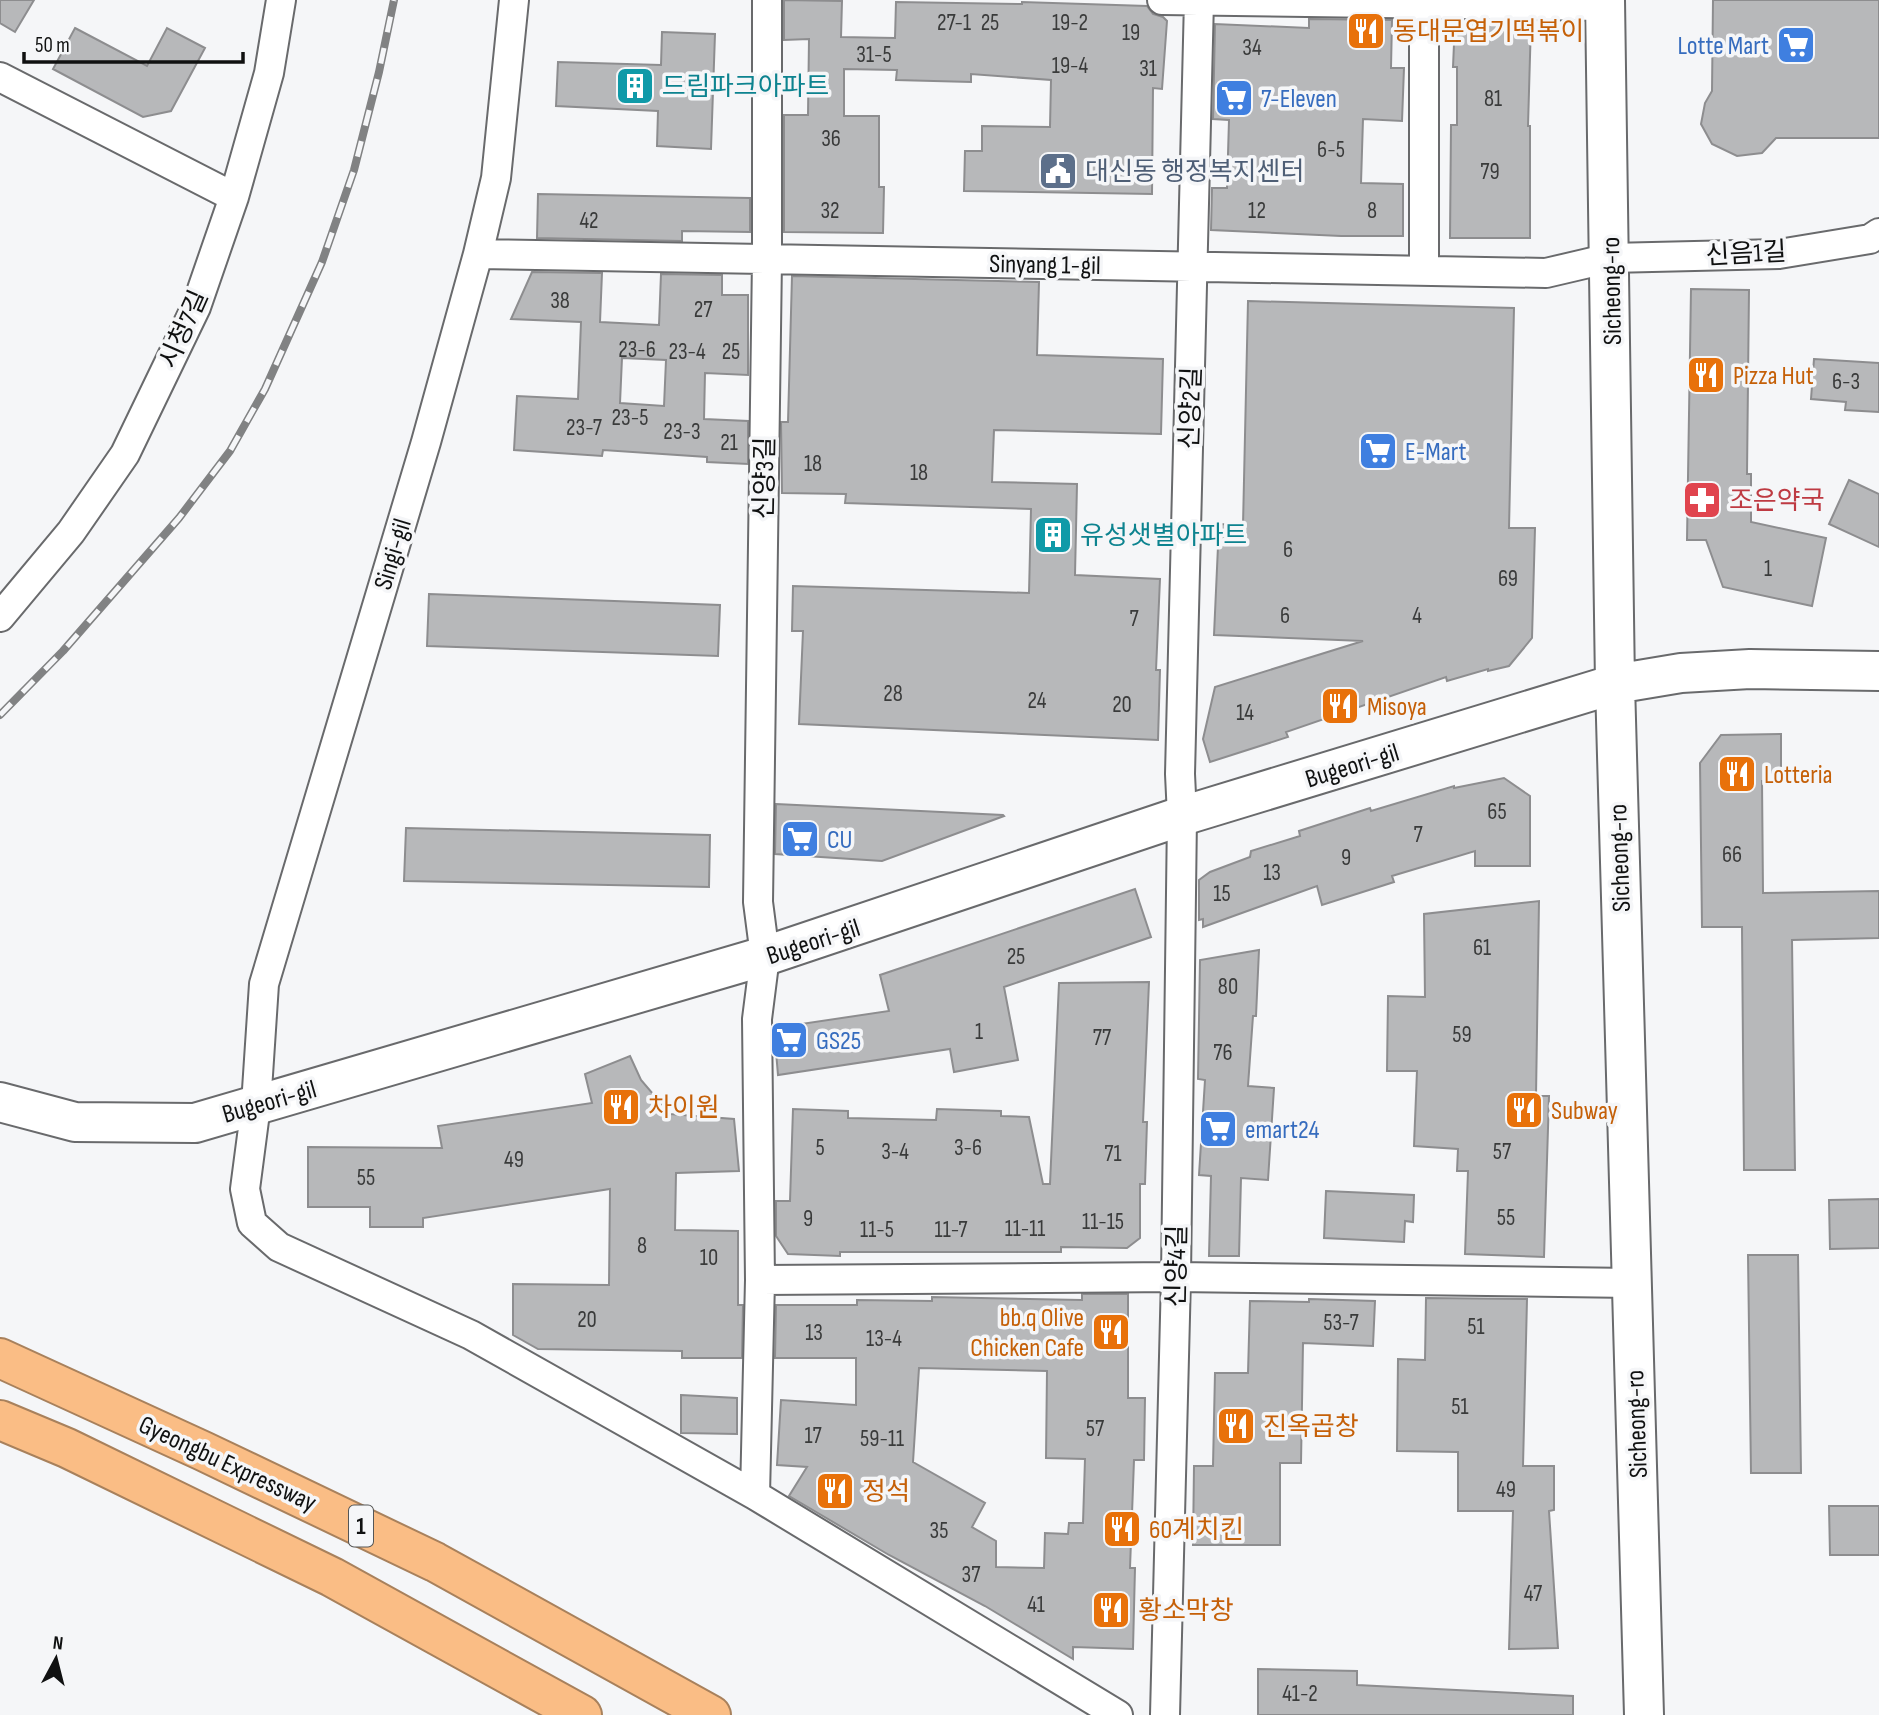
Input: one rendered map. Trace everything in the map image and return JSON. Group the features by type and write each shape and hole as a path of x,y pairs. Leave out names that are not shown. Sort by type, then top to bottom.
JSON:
{"highway":[{"name":"Gyeongbu Expressway","path":"0,1358 435,1562 711,1715"},
{"name":"Gyeongbu Expressway","path":"0,1419 67,1448 332,1577 582,1715"}],"street":[{"name":"시청7길","path":"0,617 71,532 125,454 195,307 234,197 269,73 281,0"},
{"name":"Singi-gil","path":"514,0 496,178 478,254 426,442 264,984 256,1105 245,1189 252,1223 279,1247 471,1335 755,1495 1118,1715"},
{"name":"신양3길","path":"765,956 758,902 767,0"},
{"path":"1162,0 1606,3"},
{"name":"신양2길","path":"1182,816 1180,774 1199,0"},
{"path":"1424,2 1424,271"},
{"name":"Sicheong-ro","path":"1606,3 1615,684 1644,1715"},
{"path":"0,77 234,197"},
{"name":"신음1길","path":"1610,258 1779,254 1870,239 1879,233"},
{"name":"Sinyang 1-gil","path":"478,254 1546,273 1610,258"},
{"name":"Bugeori-gil","path":"0,1102 75,1122 195,1123 765,956 1182,816 1615,684 1681,673 1750,669 1879,671"},
{"name":"신양4길","path":"1165,1715 1176,1277 1182,816"},
{"path":"755,1495 760,1280 757,1019 765,956"},
{"path":"760,1280 1176,1277 1632,1283"}],"building":[{"path":"0,0 34,0 15,32 0,23"},
{"path":"784,0 842,1 841,37 895,38 896,2 1147,6 1153,14 1167,21 1162,89 1153,88 1152,194 964,191 965,151 982,151 982,126 1050,127 1051,80 971,74 971,82 896,80 897,70 844,69 844,116 879,116 879,187 884,187 883,233 784,232 784,115 808,115 809,39 784,40"},
{"name":"Lotte Mart","path":"1713,0 1879,0 1879,138 1776,138 1762,153 1737,156 1712,144 1701,124 1705,103 1712,91"},
{"path":"1309,19 1392,20 1391,68 1404,68 1402,121 1363,119 1361,183 1403,184 1403,236 1211,230 1212,188 1227,188 1229,120 1213,119 1215,24 1309,28"},
{"path":"1455,21 1531,22 1528,126 1530,238 1450,238 1451,125 1457,125 1457,67 1453,67"},
{"path":"75,28 147,66 167,28 205,48 171,111 143,117 53,69"},
{"name":"드림파크아파트","path":"662,32 715,34 711,149 657,146 658,111 556,106 558,62 661,65"},
{"path":"538,194 750,198 750,232 682,231 682,241 537,238"},
{"path":"532,272 602,273 600,322 659,325 661,274 722,275 722,295 748,295 748,375 705,373 704,419 748,421 748,464 707,462 707,457 603,450 602,456 514,450 517,396 578,399 581,322 511,319","holes":["622,358 666,360 664,406 620,403"]},
{"path":"792,276 1039,282 1037,355 1163,359 1161,434 994,430 992,482 1077,484 1075,575 1160,579 1156,670 1160,670 1158,740 799,724 803,631 792,631 793,586 1029,593 1031,509 845,503 846,494 782,493 781,422 788,422"},
{"path":"1691,289 1749,290 1747,474 1751,474 1751,522 1826,538 1812,606 1723,587 1706,540 1687,540"},
{"path":"1248,301 1514,308 1509,528 1535,528 1532,638 1509,666 1447,681 1446,677 1286,732 1288,737 1210,762 1203,739 1215,687 1363,641 1214,635 1219,524 1243,525"},
{"path":"1814,359 1879,363 1879,412 1845,410 1846,402 1811,399"},
{"path":"1849,480 1879,494 1879,547 1829,524"},
{"path":"429,594 720,605 718,656 427,646"},
{"path":"1781,734 1781,781 1762,781 1763,893 1879,891 1879,938 1792,940 1795,1170 1744,1170 1742,927 1702,927 1700,763 1721,735"},
{"path":"1504,778 1530,796 1530,866 1475,866 1475,851 1392,876 1394,882 1322,905 1317,886 1203,927 1203,919 1199,920 1199,880 1210,872 1250,857 1251,851 1300,836 1299,831 1370,808 1371,811 1454,786"},
{"path":"776,804 1004,816 882,861 775,854"},
{"path":"406,828 710,835 709,887 404,881"},
{"path":"1135,889 1151,937 1004,987 1018,1060 954,1072 950,1049 778,1075 774,1028 889,1011 880,975"},
{"path":"1539,901 1536,1096 1549,1096 1544,1257 1465,1254 1468,1171 1457,1171 1458,1149 1414,1146 1417,1071 1387,1071 1388,996 1425,997 1424,914"},
{"path":"1259,950 1256,1016 1253,1016 1248,1086 1274,1088 1268,1180 1241,1178 1239,1256 1209,1256 1211,1176 1199,1175 1205,1080 1198,1079 1200,960"},
{"path":"1149,982 1143,1122 1147,1122 1145,1184 1140,1184 1140,1238 1127,1248 1061,1247 1061,1252 840,1252 840,1256 788,1254 776,1236 776,1201 790,1201 793,1109 848,1111 848,1118 936,1120 937,1109 1001,1111 1001,1116 1029,1117 1043,1184 1050,1184 1059,983"},
{"path":"630,1056 641,1080 670,1114 734,1119 739,1171 676,1173 675,1230 738,1231 738,1305 743,1305 742,1358 682,1358 682,1351 538,1349 513,1335 513,1284 609,1285 610,1189 423,1218 423,1227 370,1227 370,1207 308,1207 308,1147 442,1148 438,1126 592,1103 585,1074"},
{"path":"1326,1191 1414,1195 1413,1222 1405,1221 1404,1242 1324,1238"},
{"path":"1879,1199 1879,1248 1830,1249 1829,1200"},
{"path":"1748,1255 1798,1255 1801,1473 1751,1473"},
{"path":"1082,1294 1128,1294 1128,1398 1145,1398 1144,1460 1134,1460 1130,1568 1135,1568 1133,1649 1073,1647 1073,1659 985,1606 889,1555 789,1496 807,1467 777,1465 781,1400 856,1405 856,1358 775,1358 776,1305 857,1305 857,1300 932,1301 932,1297 1082,1300","holes":["919,1368 1047,1371 1046,1458 1085,1459 1083,1523 1069,1523 1068,1534 1045,1533 1044,1568 996,1567 996,1541 972,1527 985,1503 913,1462"]},
{"path":"1426,1298 1527,1299 1523,1466 1554,1466 1554,1510 1549,1511 1558,1648 1509,1649 1513,1511 1458,1511 1458,1452 1397,1451 1398,1359 1425,1360"},
{"path":"1309,1299 1375,1301 1373,1346 1303,1343 1301,1463 1280,1463 1280,1545 1193,1545 1194,1466 1213,1466 1215,1373 1248,1373 1250,1301 1309,1302"},
{"path":"681,1395 737,1398 737,1434 681,1433"},
{"path":"1829,1506 1879,1506 1879,1555 1830,1555"},
{"path":"1258,1669 1357,1671 1357,1685 1573,1696 1573,1715 1258,1715"}],"railway":[{"path":"0,715 63,651 179,518 230,451 265,389 322,262 354,170 394,0"}],"place":[{"name":"동대문엽기떡볶이","path":"1366,31"},
{"name":"Lotte Mart","path":"1796,45"},
{"name":"드림파크아파트","path":"635,86"},
{"name":"7-Eleven","path":"1234,98"},
{"name":"대신동 행정복지센터","path":"1058,171"},
{"name":"Pizza Hut","path":"1706,375"},
{"name":"E-Mart","path":"1378,451"},
{"name":"조은약국","path":"1702,500"},
{"name":"유성샛별아파트","path":"1053,535"},
{"name":"Misoya","path":"1340,706"},
{"name":"Lotteria","path":"1737,774"},
{"name":"CU","path":"800,839"},
{"name":"GS25","path":"789,1040"},
{"name":"차이원","path":"621,1107"},
{"name":"Subway","path":"1524,1110"},
{"name":"emart24","path":"1218,1129"},
{"name":"bb.q Olive Chicken Cafe","path":"1111,1332"},
{"name":"진옥곱창","path":"1236,1426"},
{"name":"정석","path":"835,1491"},
{"name":"60계치킨","path":"1122,1529"},
{"name":"황소막창","path":"1111,1610"}]}
